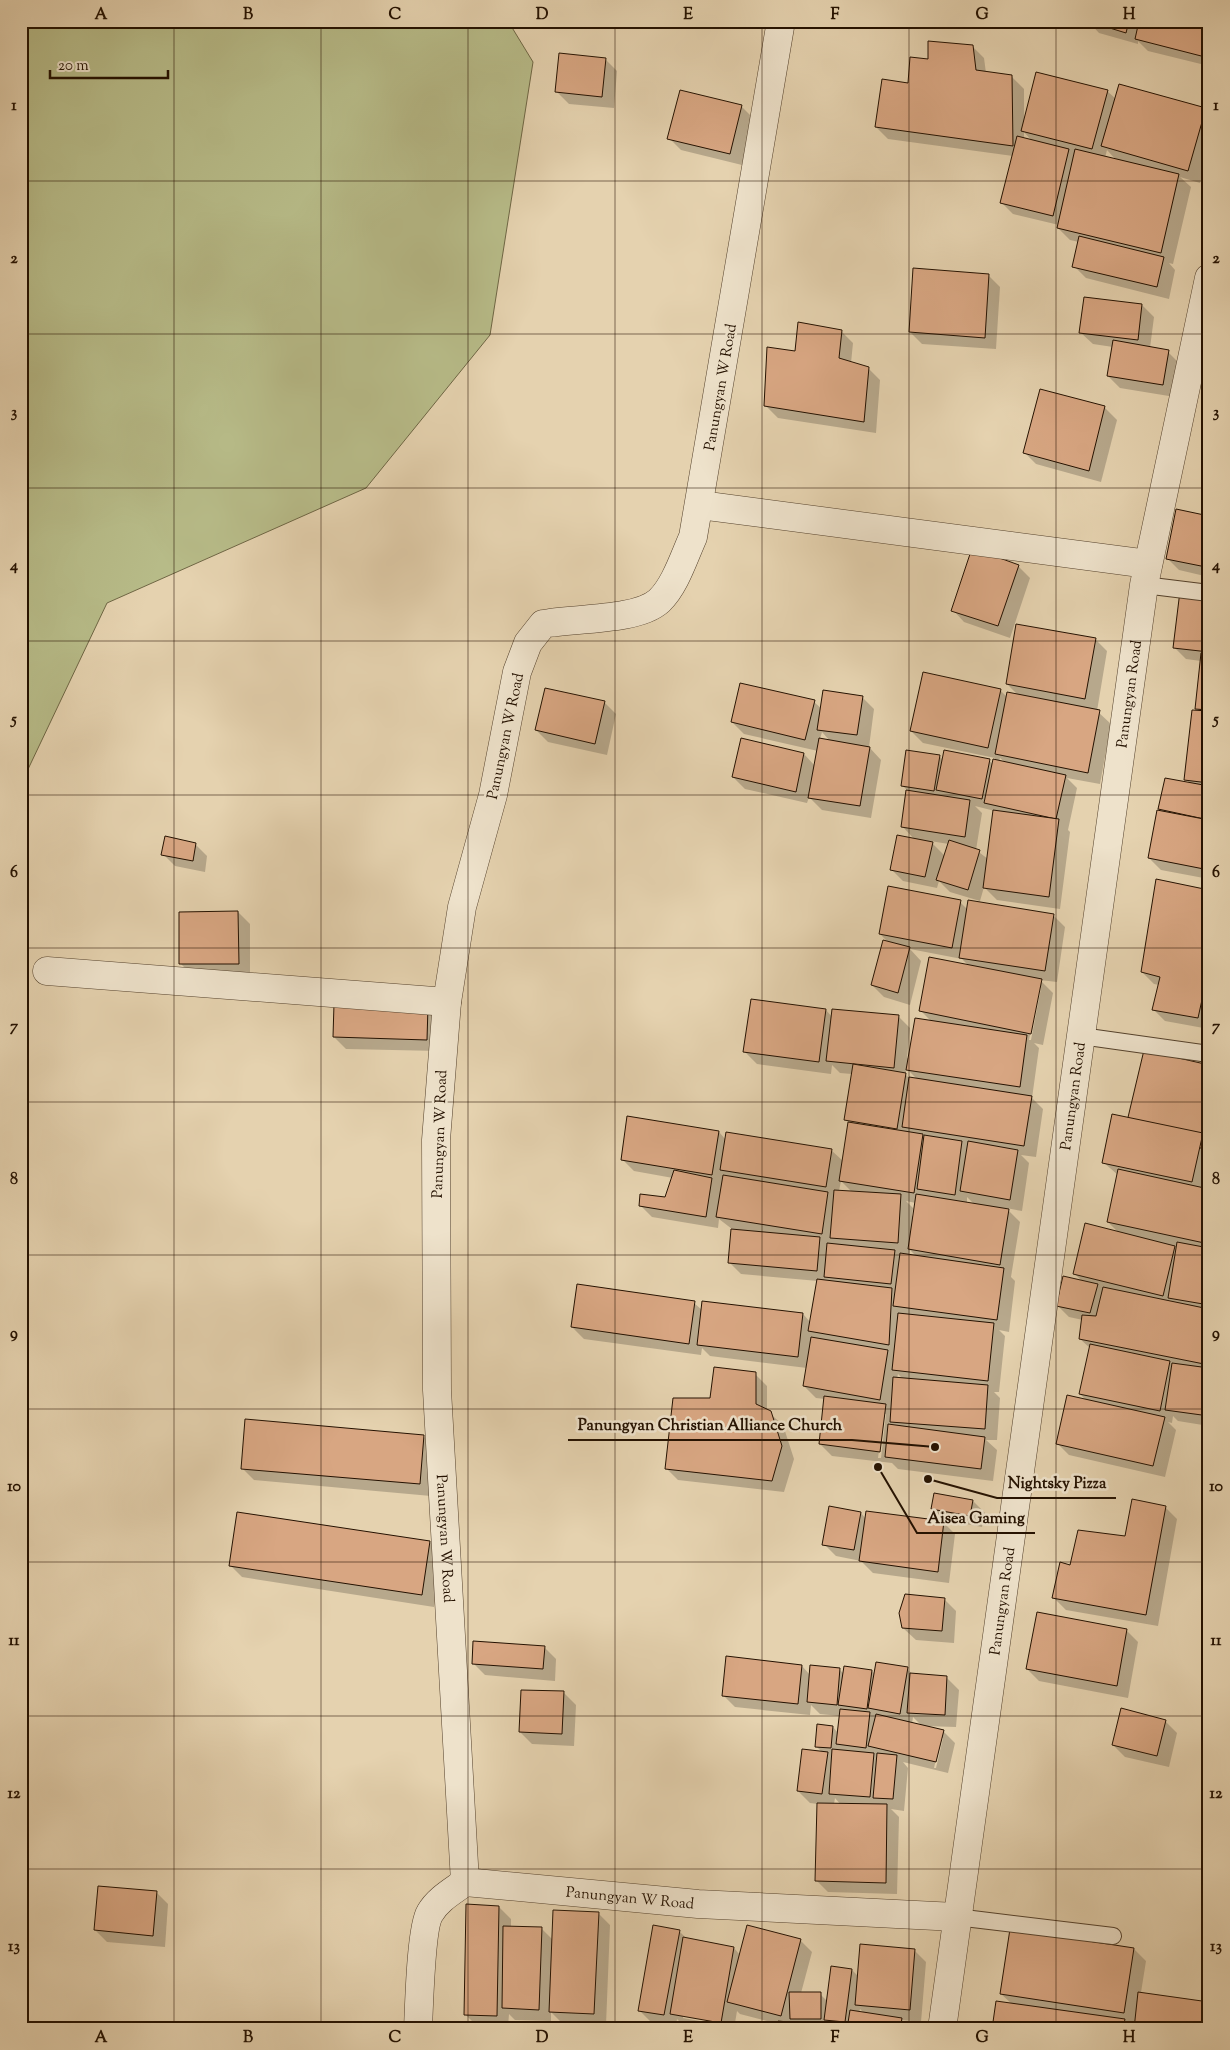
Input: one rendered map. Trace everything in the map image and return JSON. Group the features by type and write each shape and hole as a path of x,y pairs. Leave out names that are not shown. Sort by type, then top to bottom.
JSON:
{"street":[{"name":"Panungyan W Road","path":"781,21 700,505 693,537 671,583 658,602 631,614 564,620 544,624 528,643 517,672 493,795 462,907 447,1002 436,1140 437,1390 466,1882 698,1904 956,1917"},
{"name":"Panungyan Road","path":"942,2029 956,1917 1146,575 1209,278"},
{"path":"700,505 1146,575"},
{"path":"47,971 447,1002"},
{"path":"418,2029 425,1932 429,1914 441,1900 466,1882"}],"lane":[{"path":"1146,575 1209,592"},
{"path":"1081,1036 1209,1054"},
{"path":"956,1917 1113,1936"}],"green space":[{"path":"21,21 508,21 533,62 490,335 366,488 107,603 21,784"}],"building":[{"path":"1087,21 1129,21 1126,33"},
{"path":"1139,21 1209,21 1209,58 1135,39"},
{"path":"928,41 973,45 976,70 1012,75 1013,146 875,127 882,79 908,83 910,57 928,59"},
{"path":"559,53 606,58 602,97 555,92"},
{"path":"1036,72 1108,90 1092,149 1021,131"},
{"path":"1119,84 1206,108 1188,171 1101,146"},
{"path":"680,90 742,105 730,154 667,139"},
{"path":"1017,136 1069,149 1053,216 1000,203"},
{"path":"1075,149 1179,174 1161,253 1057,228"},
{"path":"1079,236 1164,257 1157,287 1072,267"},
{"path":"913,268 989,274 985,338 909,332"},
{"path":"1084,297 1142,304 1138,340 1079,333"},
{"path":"798,322 842,330 839,358 869,367 864,422 764,406 767,347 795,351"},
{"path":"1113,340 1169,350 1163,385 1107,376"},
{"path":"1040,389 1105,406 1089,471 1023,453"},
{"path":"1176,509 1209,516 1209,555 1206,567 1166,559"},
{"path":"972,548 1019,565 998,626 951,611"},
{"path":"1180,591 1209,595 1209,652 1173,648"},
{"path":"1016,624 1096,638 1085,699 1006,684"},
{"path":"1201,653 1209,654 1209,710 1195,709"},
{"path":"923,672 1001,689 988,748 910,731"},
{"path":"740,683 815,700 805,740 731,722"},
{"path":"545,688 605,701 595,744 535,730"},
{"path":"823,690 863,696 857,735 817,730"},
{"path":"1007,692 1100,710 1088,773 995,754"},
{"path":"1192,710 1209,711 1209,783 1184,780"},
{"path":"741,738 804,753 796,792 732,777"},
{"path":"819,738 870,747 860,806 808,798"},
{"path":"906,750 940,755 934,791 901,786"},
{"path":"944,750 990,759 982,799 936,790"},
{"path":"993,759 1066,775 1056,819 984,803"},
{"path":"1165,778 1209,786 1209,820 1158,809"},
{"path":"906,790 970,800 965,837 901,827"},
{"path":"993,810 1059,819 1049,897 983,888"},
{"path":"1157,810 1209,820 1209,870 1148,858"},
{"path":"897,835 933,842 925,877 890,870"},
{"path":"165,836 196,843 193,861 161,855"},
{"path":"949,840 980,850 968,890 936,880"},
{"path":"1156,879 1209,890 1209,987 1205,986 1198,1018 1152,1010 1160,977 1141,972"},
{"path":"888,886 961,900 952,948 879,934"},
{"path":"968,900 1054,914 1045,971 959,958"},
{"path":"238,911 239,964 179,964 179,912"},
{"path":"883,940 910,947 898,993 871,985"},
{"path":"929,957 1042,979 1031,1034 919,1011"},
{"path":"751,999 826,1009 819,1062 743,1052"},
{"path":"334,1004 428,1006 427,1040 333,1037"},
{"path":"832,1009 899,1015 894,1068 826,1061"},
{"path":"915,1018 1027,1035 1020,1087 906,1070"},
{"path":"1144,1050 1209,1065 1209,1150 1125,1130"},
{"path":"853,1064 906,1073 897,1129 844,1120"},
{"path":"909,1077 1032,1096 1024,1146 902,1127"},
{"path":"1112,1114 1203,1133 1192,1182 1102,1163"},
{"path":"627,1116 719,1131 712,1175 621,1160"},
{"path":"848,1122 923,1134 914,1193 839,1181"},
{"path":"726,1132 832,1149 826,1187 720,1170"},
{"path":"924,1135 962,1141 955,1195 917,1189"},
{"path":"968,1141 1018,1150 1010,1200 960,1191"},
{"path":"1118,1169 1209,1189 1209,1244 1107,1222"},
{"path":"674,1170 712,1178 706,1217 639,1206 640,1194 665,1197"},
{"path":"723,1175 828,1192 822,1234 716,1217"},
{"path":"834,1190 901,1194 898,1243 830,1238"},
{"path":"916,1194 1009,1209 1000,1265 908,1249"},
{"path":"1085,1223 1175,1246 1163,1296 1073,1274"},
{"path":"731,1229 820,1237 817,1271 728,1263"},
{"path":"1177,1242 1209,1248 1209,1305 1168,1298"},
{"path":"827,1243 895,1250 891,1284 824,1277"},
{"path":"900,1253 1004,1268 997,1320 893,1306"},
{"path":"1063,1276 1098,1284 1090,1313 1056,1306"},
{"path":"817,1279 892,1288 889,1345 808,1331"},
{"path":"577,1284 695,1301 689,1344 571,1327"},
{"path":"1103,1287 1209,1309 1209,1365 1079,1339 1082,1315 1096,1316"},
{"path":"702,1301 803,1313 798,1357 697,1345"},
{"path":"898,1313 994,1323 988,1381 892,1370"},
{"path":"811,1337 888,1350 880,1400 803,1386"},
{"path":"1090,1344 1170,1361 1160,1411 1079,1394"},
{"path":"1172,1363 1209,1368 1209,1416 1165,1410"},
{"path":"714,1367 756,1372 756,1404 771,1411 782,1446 772,1481 665,1469 673,1398 710,1398"},
{"path":"893,1377 988,1385 985,1429 890,1422"},
{"path":"1067,1395 1165,1417 1153,1466 1056,1444"},
{"path":"824,1396 886,1404 880,1452 819,1444"},
{"path":"245,1419 424,1435 420,1484 241,1469"},
{"path":"888,1424 985,1437 981,1469 885,1457"},
{"path":"934,1493 973,1500 970,1516 931,1509"},
{"path":"1132,1499 1166,1506 1146,1615 1052,1598 1060,1562 1070,1565 1078,1530 1125,1536"},
{"path":"829,1506 861,1512 854,1550 822,1545"},
{"path":"866,1511 944,1521 938,1572 859,1561"},
{"path":"237,1512 430,1541 422,1595 229,1566"},
{"path":"905,1594 945,1598 942,1631 902,1628 899,1613"},
{"path":"1037,1612 1127,1629 1117,1686 1026,1669"},
{"path":"473,1641 545,1646 543,1669 472,1664"},
{"path":"726,1656 802,1665 798,1704 722,1696"},
{"path":"876,1662 908,1667 900,1714 868,1708"},
{"path":"810,1665 840,1668 837,1705 807,1702"},
{"path":"844,1666 872,1670 867,1709 838,1705"},
{"path":"910,1673 947,1676 945,1715 907,1713"},
{"path":"521,1690 564,1691 562,1734 519,1732"},
{"path":"1121,1708 1166,1720 1157,1756 1112,1745"},
{"path":"840,1709 870,1712 866,1748 836,1744"},
{"path":"876,1714 944,1730 936,1762 868,1746"},
{"path":"817,1724 833,1726 831,1748 815,1747"},
{"path":"802,1749 828,1752 822,1794 797,1791"},
{"path":"832,1749 874,1753 870,1797 829,1794"},
{"path":"877,1753 897,1755 893,1799 873,1798"},
{"path":"817,1803 887,1804 886,1883 815,1881"},
{"path":"98,1886 157,1891 153,1936 94,1930"},
{"path":"466,1904 499,1906 497,2016 464,2015"},
{"path":"553,1910 599,1912 594,2014 549,2012"},
{"path":"653,1925 680,1930 664,2015 638,2011"},
{"path":"747,1925 801,1939 781,2016 727,2002"},
{"path":"503,1926 542,1927 539,2010 502,2008"},
{"path":"1010,1929 1134,1948 1124,2013 1000,1994"},
{"path":"683,1937 734,1947 721,2023 670,2014"},
{"path":"860,1944 915,1949 910,2010 855,2005"},
{"path":"831,1966 852,1969 845,2022 824,2020"},
{"path":"789,1992 821,1992 821,2019 790,2019"},
{"path":"1138,1992 1209,2002 1209,2029 1134,2029"},
{"path":"996,2001 1125,2019 1123,2029 992,2029"},
{"path":"850,2010 902,2018 900,2029 847,2029"},
{"path":"778,2021 839,2027 839,2029 777,2029"}],"place":[{"name":"Panungyan Christian Alliance Church","path":"935,1447"},
{"name":"Aisea Gaming","path":"878,1467"},
{"name":"Nightsky Pizza","path":"928,1479"}]}
